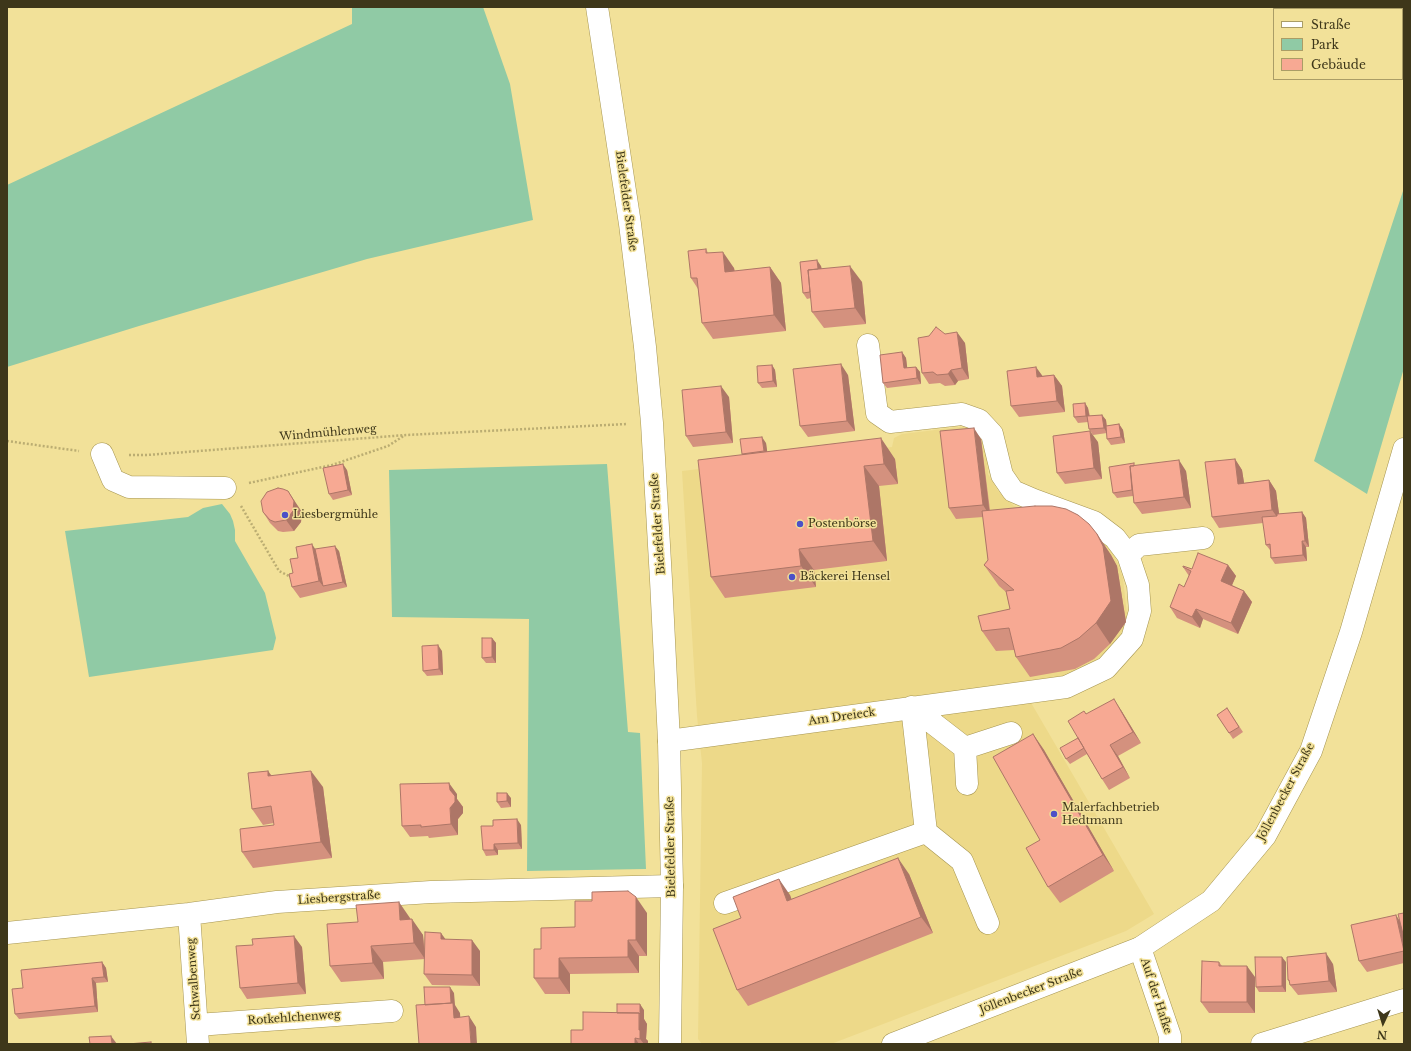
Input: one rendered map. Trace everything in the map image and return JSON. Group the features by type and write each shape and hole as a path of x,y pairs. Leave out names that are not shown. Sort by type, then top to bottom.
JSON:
{"street":[{"name":"Bielefelder Straße","path":"597,7 630,224 645,347 652,423 662,580 669,741 672,886 670,1044"},
{"name":"Am Dreieck","path":"669,741 1066,687 1106,668 1132,639 1140,612 1138,585 1128,555 1115,538 1094,522 1013,491 1002,475 992,434 979,420 962,414 890,422 877,413 868,346"},
{"name":"Jöllenbecker Straße","path":"893,1044 1140,948 1211,901 1265,836 1311,751 1351,632 1404,449"},
{"path":"102,454 114,480 129,487 225,488"},
{"path":"1128,555 1139,545 1203,538"},
{"path":"912,707 965,748 967,784"},
{"path":"912,707 926,832 962,861 988,923"},
{"path":"965,748 1011,733"},
{"path":"725,903 926,832"},
{"name":"Liesbergstraße","path":"7,932 189,914 277,902 416,893 672,886"},
{"name":"Schwalbenweg","path":"189,914 198,1034"},
{"name":"Auf der Hafke","path":"1140,948 1170,1036 1170,1044"},
{"path":"1262,1044 1404,1000"},
{"name":"Rotkehlchenweg","path":"198,1034 392,1011"}],"path":[{"name":"Windmühlenweg","path":"7,441 102,454 147,455 406,435 652,423"},
{"path":"225,488 332,465 388,446 406,435"},
{"path":"225,488 236,498 279,571 291,577"}],"shaded area":[{"path":"968,427 976,432 982,439 986,446 988,474 998,491 1014,506 1078,526 1104,542 1114,555 1119,566 1123,579 1128,623 1113,645 1094,662 1064,676 1030,680 1030,701 1154,914 1126,931 831,1044 702,1044 698,1039 702,763 697,716 682,471 892,447 894,438 902,434"}],"green space":[{"path":"352,7 483,7 510,84 533,220 367,259 139,326 7,367 7,185 352,24"},
{"path":"1404,188 1404,368 1367,494 1314,461"},
{"path":"607,464 628,732 640,733 646,869 527,871 529,619 392,617 389,470"},
{"path":"222,504 230,514 233,521 235,541 265,593 276,638 273,650 89,677 65,531 188,517 203,508"}],"building":[{"path":"706,249 706,253 723,252 725,272 770,267 774,315 702,323 697,278 691,278 688,251"},
{"path":"817,260 818,269 808,270 810,292 803,293 800,262"},
{"path":"850,266 855,308 812,312 808,270"},
{"path":"936,327 945,334 957,332 962,368 951,370 948,374 937,375 933,372 922,373 918,338 929,336"},
{"path":"902,352 904,368 916,367 917,378 883,383 880,355"},
{"path":"841,364 847,421 800,426 793,369"},
{"path":"772,365 773,381 758,383 757,366"},
{"path":"1036,367 1037,377 1054,375 1057,401 1011,406 1007,371"},
{"path":"721,386 726,432 686,436 682,390"},
{"path":"1085,403 1086,416 1074,417 1073,404"},
{"path":"1102,415 1104,428 1089,429 1087,416"},
{"path":"1119,424 1121,437 1107,439 1106,426"},
{"path":"974,428 983,505 949,508 940,431"},
{"path":"1090,431 1094,468 1057,473 1053,436"},
{"path":"762,437 764,451 742,454 740,439"},
{"name":"Postenbörse","path":"881,438 884,464 864,466 873,541 799,549 801,566 711,577 698,460"},
{"path":"1235,459 1238,484 1269,480 1272,510 1212,517 1205,462"},
{"path":"1179,460 1184,497 1134,503 1130,466"},
{"path":"1134,463 1134,466 1130,466 1132,490 1113,493 1109,467"},
{"path":"343,464 348,490 329,494 323,468"},
{"path":"278,488 288,491 294,501 293,511 286,520 275,522 270,520 263,512 261,501 267,492"},
{"path":"1035,506 1052,506 1066,509 1078,515 1089,524 1097,534 1103,546 1111,601 1096,623 1079,638 1061,648 1016,657 1009,628 982,631 978,616 1010,609 1006,591 1014,590 984,565 988,560 982,511"},
{"path":"1302,512 1305,541 1302,541 1303,555 1271,558 1270,544 1266,545 1262,517"},
{"path":"312,544 319,581 292,587 289,574 293,573 290,559 298,558 296,547"},
{"path":"335,546 343,582 323,586 315,549"},
{"path":"1198,553 1228,565 1221,581 1244,591 1231,623 1196,609 1192,617 1170,607 1179,584 1184,587 1191,571 1183,566 1192,569"},
{"path":"482,638 492,638 492,657 482,658"},
{"path":"438,645 439,669 423,671 422,646"},
{"path":"1114,699 1133,732 1110,745 1123,767 1102,779 1068,721 1084,711 1086,714"},
{"path":"1227,708 1239,727 1229,733 1217,715"},
{"name":"Malerfachbetrieb Hedtmann","path":"1033,734 1103,855 1048,887 1026,848 1040,840 993,757"},
{"path":"1078,738 1084,748 1066,759 1060,748"},
{"path":"268,771 268,776 311,771 321,842 242,852 240,829 274,825 271,806 252,809 248,773"},
{"path":"449,783 450,790 455,796 455,802 450,808 451,824 421,827 421,825 402,826 400,784"},
{"path":"497,793 507,793 507,801 497,802"},
{"path":"517,819 518,843 494,844 494,850 483,850 481,826 493,826 493,820"},
{"path":"898,858 921,917 737,990 713,929 741,918 733,897 779,879 787,901"},
{"path":"628,891 636,897 636,940 628,940 628,957 559,958 559,978 534,978 534,949 541,949 541,928 575,927 575,901 592,901 592,892"},
{"path":"399,902 400,920 412,919 414,943 371,946 373,963 330,966 327,924 358,922 356,905"},
{"path":"1404,913 1404,938 1398,914"},
{"path":"1396,915 1404,951 1359,961 1351,925"},
{"path":"425,932 441,933 441,939 472,940 472,975 424,974"},
{"path":"294,936 298,983 240,988 236,946 253,945 252,939"},
{"path":"1326,953 1329,981 1290,985 1288,980 1287,957"},
{"path":"1255,957 1282,957 1282,986 1256,987"},
{"path":"1202,961 1219,962 1219,966 1247,966 1247,1002 1201,1002"},
{"path":"102,962 104,977 92,978 95,1006 15,1014 12,989 23,988 21,970"},
{"path":"424,987 450,987 451,1003 425,1005"},
{"path":"453,1003 454,1018 469,1016 471,1044 419,1044 416,1005"},
{"path":"617,1004 640,1004 640,1014 617,1013"},
{"path":"583,1012 639,1013 640,1039 635,1038 635,1044 571,1044 571,1030 583,1030"},
{"path":"111,1036 112,1044 90,1044 89,1037"},
{"path":"151,1042 151,1044 128,1044"}],"place":[{"name":"Liesbergmühle","path":"285,515"},
{"name":"Postenbörse","path":"800,524"},
{"name":"Bäckerei Hensel","path":"792,577"},
{"name":"Malerfachbetrieb Hedtmann","path":"1054,814"}]}
